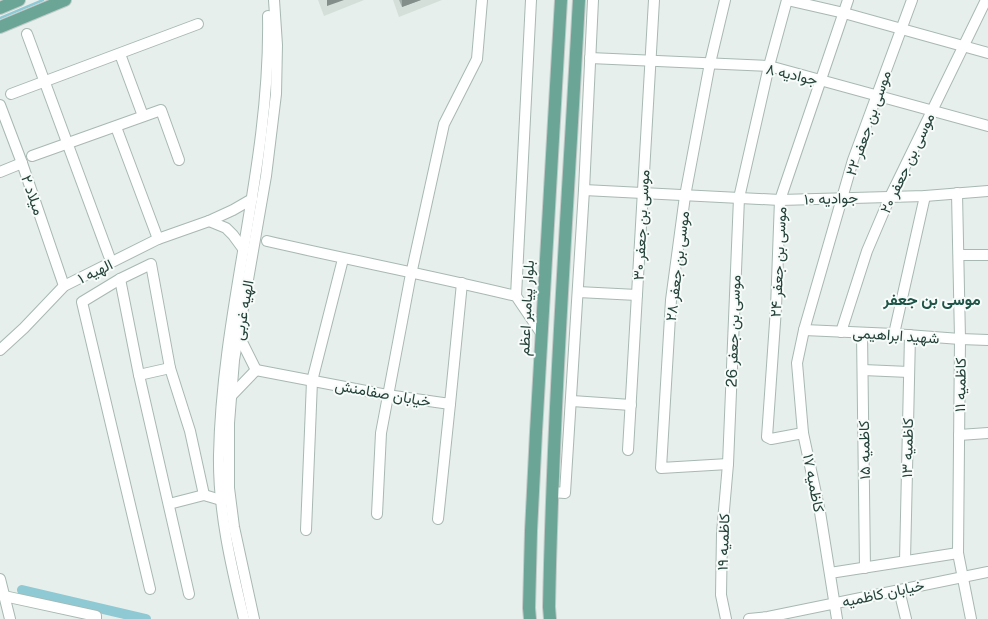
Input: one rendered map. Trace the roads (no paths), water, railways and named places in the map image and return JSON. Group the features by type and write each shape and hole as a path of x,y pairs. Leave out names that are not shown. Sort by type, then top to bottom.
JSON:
{"main road":[{"path":"0,8 19,0"},
{"path":"0,27 65,0"},
{"name":"بلوار پیامبر اعظم","path":"530,619 531,531 560,0"},
{"path":"550,619 552,492 579,0"}],"street":[{"name":"الهیه غربی","path":"244,619 226,536 221,500 219,457 221,403 226,359 265,110 269,47 267,0"},
{"name":"الهیه غربی","path":"254,619 234,527 229,488 229,423 234,360 266,176 276,94 277,45 274,0"},
{"path":"377,514 380,433 411,273 444,124 477,59 482,0"},
{"path":"531,0 516,296 541,333"},
{"path":"552,492 565,493 584,190 593,0"},
{"name":"موسی بن جعفر ۳۰","path":"628,450 654,0"},
{"name":"موسی بن جعفر ۲۸","path":"725,0 710,64 685,196 671,300 661,468 728,464"},
{"path":"787,0 844,13 988,53"},
{"name":"موسی بن جعفر 26","path":"728,464 738,198 768,66 787,0"},
{"name":"موسی بن جعفر ۲۴","path":"803,433 771,439 767,437 776,308 780,200 848,0"},
{"name":"موسی بن جعفر ۲۲","path":"797,363 804,330 853,160 912,0"},
{"name":"موسی بن جعفر ۲۰","path":"841,332 867,251 890,197 986,0"},
{"path":"11,94 198,24"},
{"path":"27,34 109,256"},
{"path":"120,54 143,116"},
{"name":"جوادیه ۸","path":"590,58 768,66 988,126"},
{"name":"میلاد ۲","path":"0,105 64,286"},
{"path":"32,156 161,110 179,160"},
{"path":"116,127 158,239"},
{"path":"0,172 22,163"},
{"name":"جوادیه ۱۰","path":"584,190 780,200 925,196 988,190"},
{"name":"کاظمیه ۱۱","path":"957,193 960,339 958,553 971,619"},
{"path":"894,334 925,196"},
{"name":"الهیه ۱","path":"0,350 64,286 158,239 234,210 252,199"},
{"path":"209,220 226,228 244,250"},
{"path":"267,241 516,296"},
{"path":"959,254 988,255"},
{"path":"306,530 312,381 343,259"},
{"path":"150,589 82,302 120,279 152,264 170,368 190,431 204,495"},
{"path":"120,279 139,376 189,594"},
{"name":"خیابان صفامنش","path":"256,370 387,396 450,404 462,283"},
{"path":"578,292 637,295"},
{"name":"شهید ابراهیمی","path":"804,330 988,340"},
{"name":"کاظمیه ۱۵","path":"862,333 865,568"},
{"path":"231,396 256,370 238,334"},
{"name":"کاظمیه ۱۳","path":"905,561 910,335"},
{"name":"کاظمیه ۱۷","path":"797,363 803,433 820,512 838,619"},
{"path":"139,376 170,368"},
{"path":"863,370 909,372"},
{"path":"572,401 631,405"},
{"path":"438,519 450,404"},
{"path":"959,435 988,433"},
{"name":"کاظمیه ۱۹","path":"726,619 721,596 722,542 728,464"},
{"path":"169,504 204,495 221,500"},
{"path":"830,573 958,553"},
{"name":"خیابان کاظمیه","path":"749,619 768,618 988,572"},
{"path":"0,579 10,619"},
{"path":"900,590 906,619"},
{"path":"4,596 96,618"}],"waterway":[{"path":"0,18 43,0"},
{"path":"22,590 146,619"}],"district":[{"name":"موسی بن جعفر","path":"932,299"}]}
